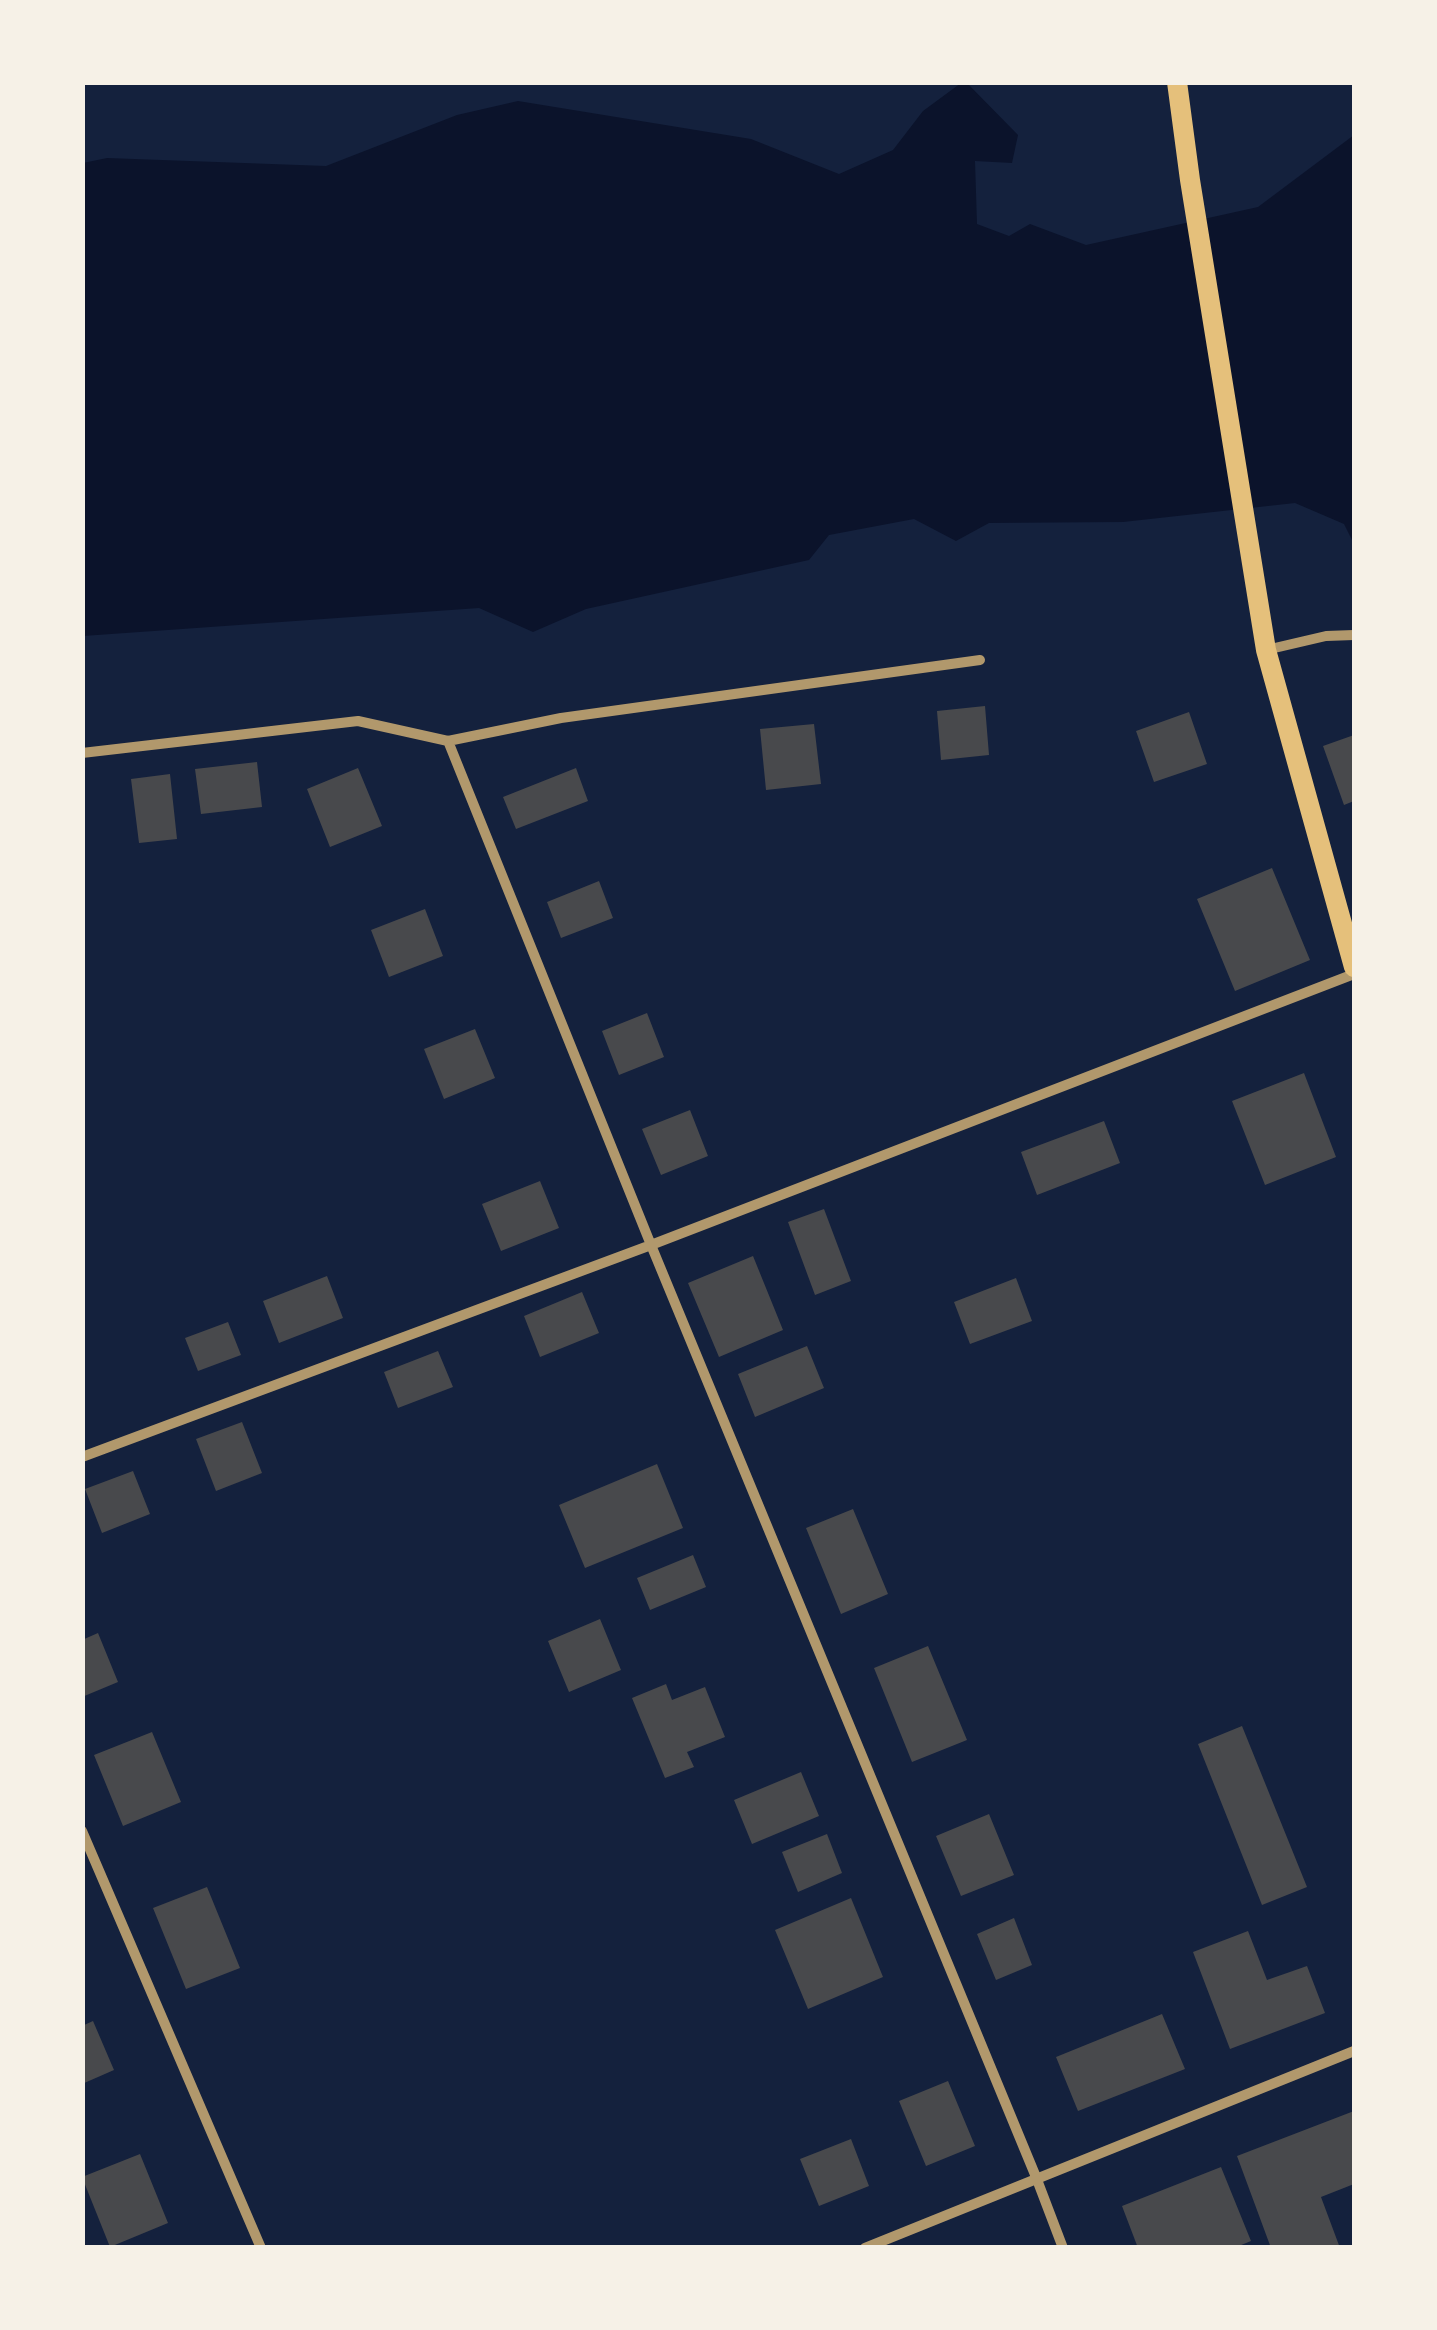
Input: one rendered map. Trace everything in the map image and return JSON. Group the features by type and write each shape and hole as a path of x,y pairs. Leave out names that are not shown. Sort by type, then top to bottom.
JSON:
{"main road":[{"path":"1177,82 1266,650 1354,971"}],"street":[{"path":"1266,650 1326,636 1354,635"},
{"path":"82,753 358,721 448,742 561,718 980,660"},
{"path":"448,742 1063,2248"},
{"path":"82,1457 651,1245 1354,971"},
{"path":"82,1831 261,2248"},
{"path":"866,2248 1354,2051"}],"water":[{"path":"961,83 967,83 1018,135 1012,163 975,161 977,224 1009,236 1030,224 1086,245 1258,207 1354,135 1354,540 1344,524 1295,503 1123,522 989,523 956,541 914,519 829,535 809,560 586,609 533,632 479,608 83,636 83,163 107,158 326,166 457,115 518,101 751,139 839,174 893,150 923,111"}],"building":[{"path":"985,706 989,755 941,760 937,711"},
{"path":"1189,712 1207,764 1154,782 1136,731"},
{"path":"814,724 821,784 766,790 760,729"},
{"path":"1354,735 1354,801 1344,805 1323,746"},
{"path":"257,762 262,807 201,814 195,769"},
{"path":"358,768 382,826 330,847 307,789"},
{"path":"576,768 588,801 516,829 503,797"},
{"path":"170,774 177,839 139,843 131,779"},
{"path":"1272,868 1310,960 1235,991 1197,899"},
{"path":"599,881 613,918 561,938 547,902"},
{"path":"425,909 443,956 389,977 371,930"},
{"path":"647,1013 664,1057 619,1075 602,1031"},
{"path":"475,1029 495,1078 444,1099 424,1049"},
{"path":"1304,1073 1336,1157 1265,1185 1232,1101"},
{"path":"690,1110 708,1156 661,1175 642,1129"},
{"path":"1104,1121 1120,1163 1037,1195 1021,1152"},
{"path":"540,1181 559,1228 501,1251 482,1204"},
{"path":"824,1209 851,1281 815,1295 788,1222"},
{"path":"753,1256 783,1330 719,1357 688,1283"},
{"path":"327,1276 343,1318 279,1343 263,1301"},
{"path":"1016,1278 1032,1321 970,1344 954,1302"},
{"path":"582,1292 599,1333 540,1357 524,1316"},
{"path":"228,1322 241,1355 198,1371 185,1338"},
{"path":"807,1346 824,1388 755,1417 738,1374"},
{"path":"438,1351 453,1387 398,1408 384,1372"},
{"path":"242,1422 262,1473 216,1491 196,1439"},
{"path":"657,1464 683,1528 585,1568 559,1505"},
{"path":"133,1471 150,1514 102,1533 85,1489"},
{"path":"853,1509 888,1594 841,1614 806,1528"},
{"path":"693,1555 706,1587 650,1610 637,1578"},
{"path":"600,1619 621,1670 569,1692 548,1641"},
{"path":"98,1633 118,1682 82,1697 82,1640"},
{"path":"928,1646 967,1740 912,1762 874,1668"},
{"path":"666,1684 672,1700 705,1687 725,1737 687,1752 694,1767 665,1778 632,1698"},
{"path":"1242,1726 1307,1887 1262,1905 1198,1744"},
{"path":"152,1732 181,1802 123,1826 94,1755"},
{"path":"801,1772 819,1816 752,1844 734,1800"},
{"path":"989,1814 1014,1875 961,1896 936,1836"},
{"path":"827,1834 842,1873 798,1892 782,1852"},
{"path":"207,1887 240,1968 186,1989 153,1908"},
{"path":"851,1898 883,1977 808,2009 775,1930"},
{"path":"1014,1918 1032,1965 996,1980 977,1934"},
{"path":"1248,1931 1267,1980 1307,1966 1325,2013 1230,2049 1193,1952"},
{"path":"1162,2014 1185,2069 1078,2111 1056,2057"},
{"path":"93,2021 114,2070 82,2084 82,2026"},
{"path":"948,2081 975,2146 926,2166 899,2101"},
{"path":"1354,2111 1354,2184 1321,2197 1340,2248 1271,2248 1237,2156"},
{"path":"851,2139 869,2186 819,2206 800,2159"},
{"path":"140,2154 168,2223 110,2247 82,2177"},
{"path":"1221,2167 1251,2241 1234,2248 1138,2248 1122,2206"}]}
